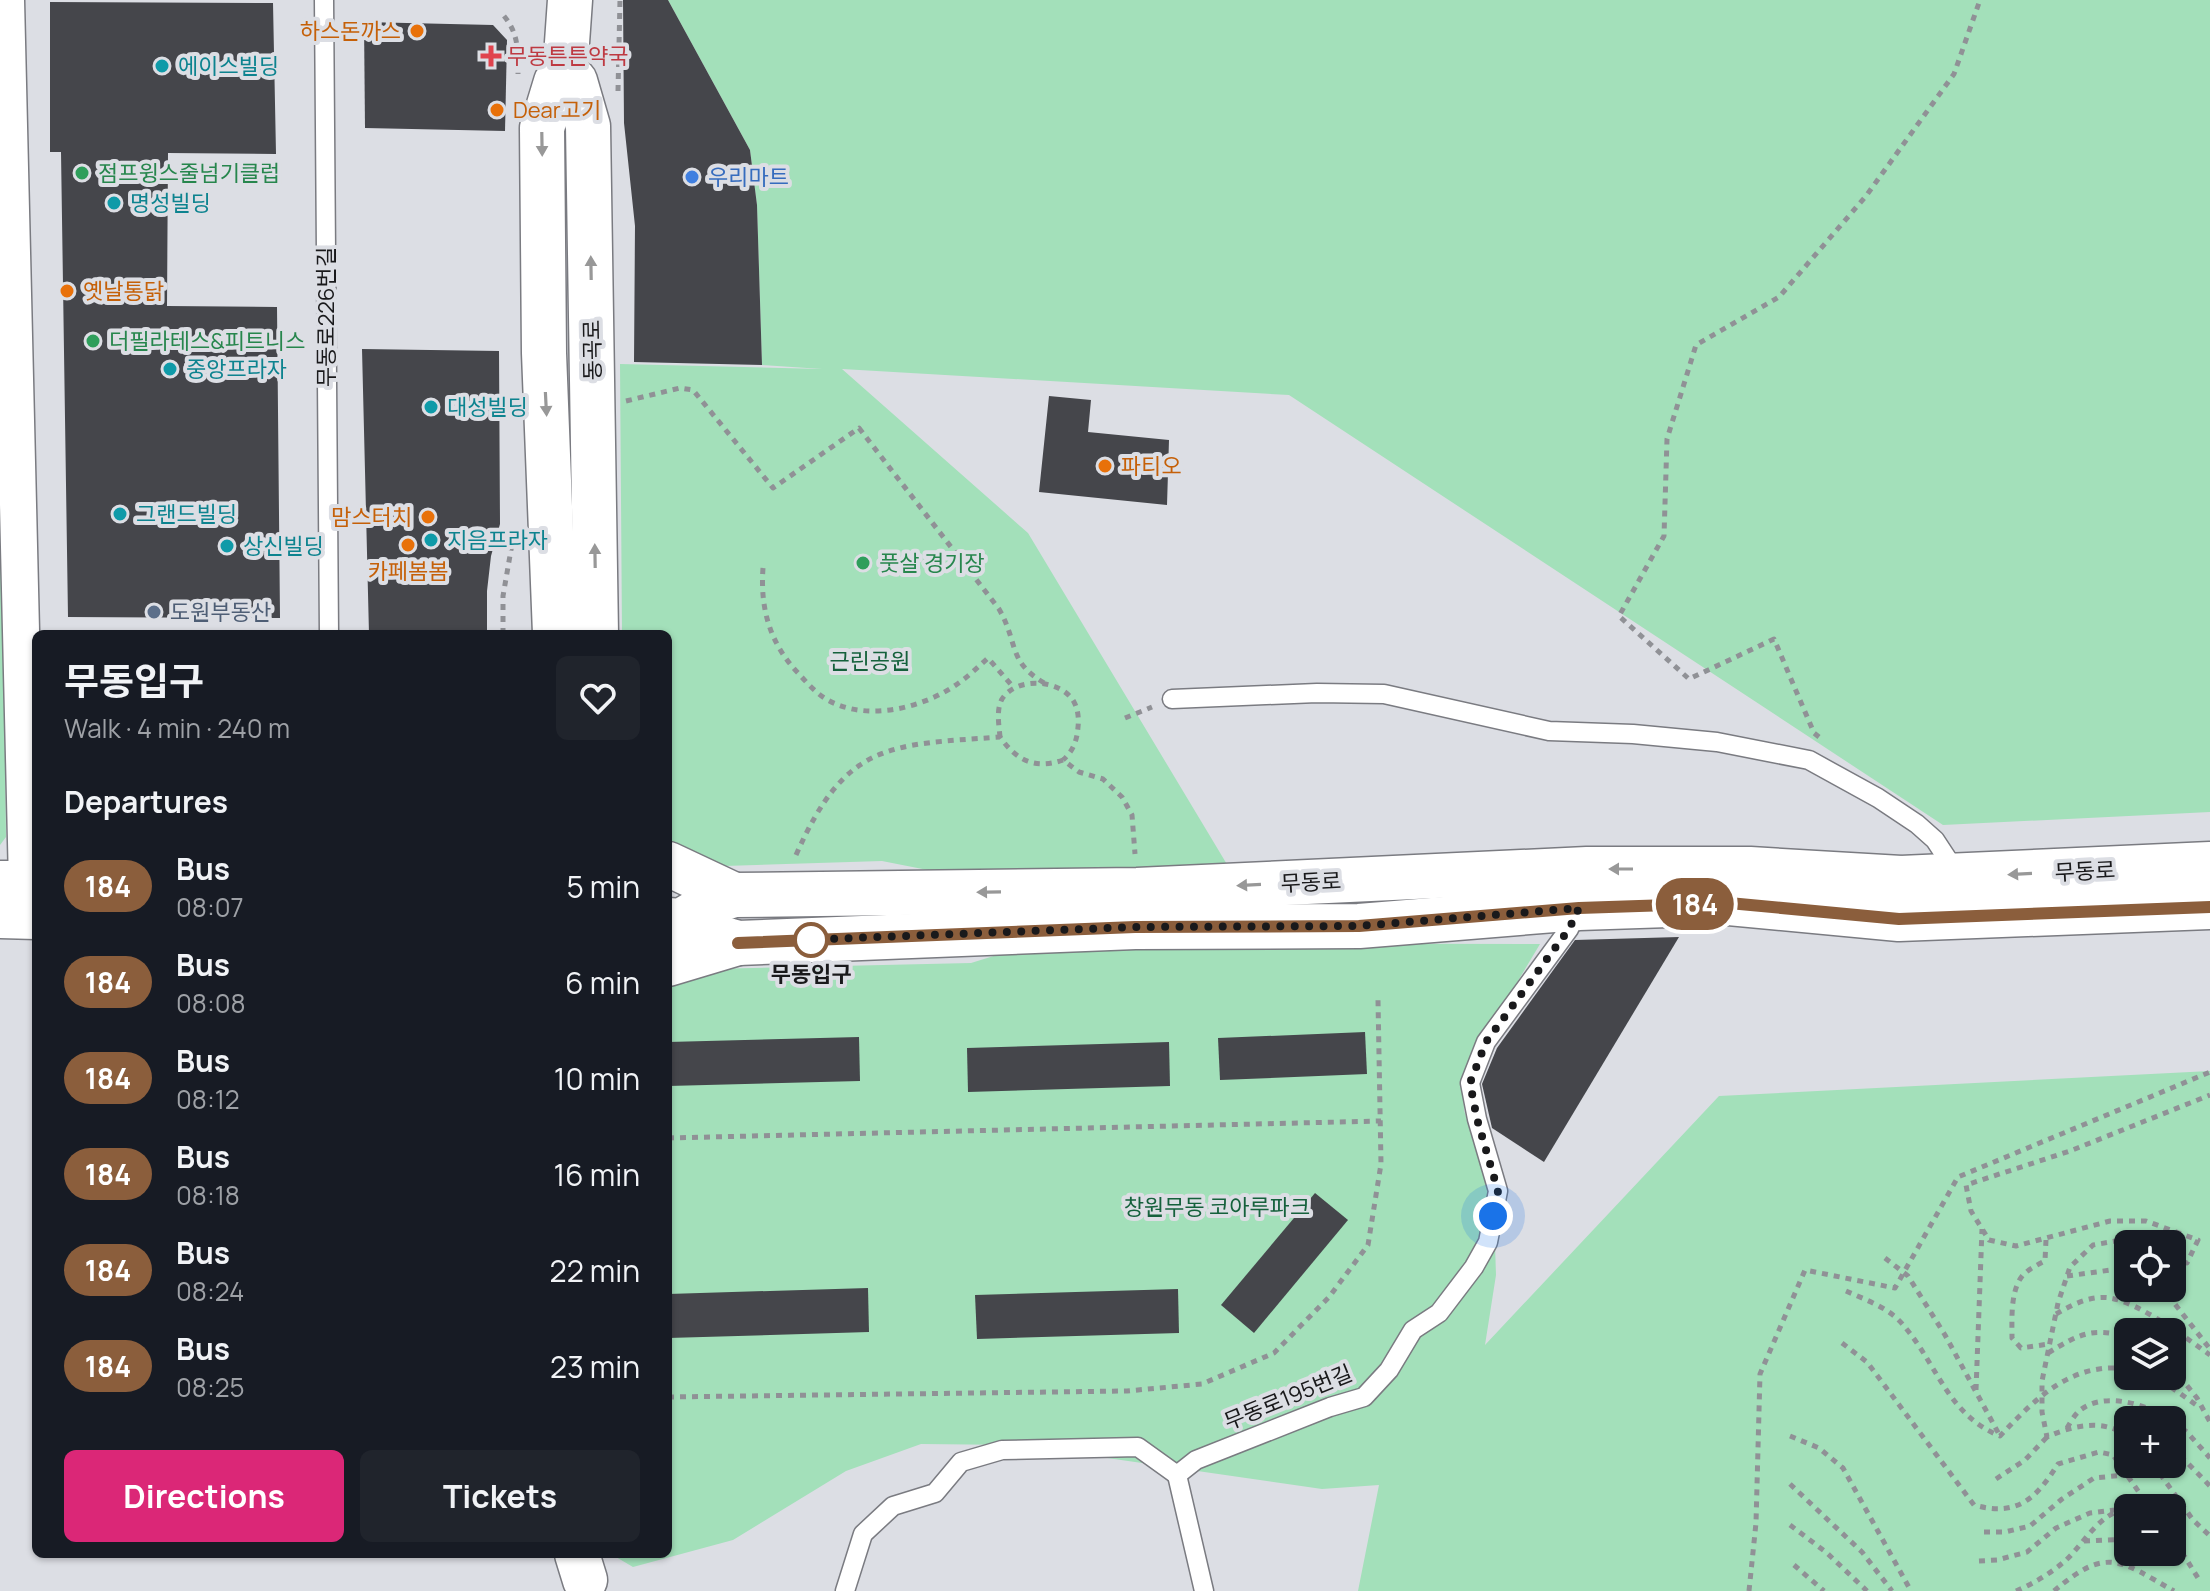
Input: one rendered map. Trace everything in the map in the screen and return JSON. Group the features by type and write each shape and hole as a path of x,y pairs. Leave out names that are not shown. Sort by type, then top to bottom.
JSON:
{"main road":[{"path":"555,630 544,353 542,128 556,82 565,71 570,0"},
{"name":"동곡로","path":"565,71 575,81 588,126 596,630"},
{"name":"무동로","path":"674,920 734,895 1137,890 1587,869 1750,869 1901,878 2210,864"},
{"path":"672,866 734,895"},
{"path":"0,916 25,891"},
{"name":"무동로","path":"738,943 1135,927 1359,926 1579,908 1729,903 1899,919 2210,907"},
{"path":"674,920 738,943"},
{"path":"672,963 738,943"},
{"path":"578,1558 585,1580 592,1558"}],"street":[{"path":"6,0 29,662 25,891"}],"lane":[{"name":"무동로226번길","path":"324,0 329,630"},
{"path":"1172,699 1317,693 1384,694 1549,731 1633,734 1717,742 1809,760 1878,798 1917,824 1935,840 1959,877"},
{"name":"무동로195번길","path":"1177,1475 1196,1460 1330,1407 1364,1397 1389,1370 1413,1330 1439,1313 1474,1267 1488,1242 1498,1191 1470,1083 1486,1042 1569,929 1579,908"},
{"path":"845,1591 863,1534 893,1506 935,1493 961,1462 1002,1450 1138,1447 1177,1475 1204,1591"}],"path":[{"path":"1826,741 1814,733 1774,639 1689,679 1619,616 1664,536 1667,439 1696,345 1779,297 1866,196 1954,74 1980,0"},
{"path":"615,404 680,388 693,390 773,488 859,428 999,609 1008,624 1015,656 1022,667 1074,701 1078,716 1077,740 1063,760 1046,766 1015,755 1000,737 999,710 1003,698 1014,688 1029,683 1046,684"},
{"path":"763,568 762,593 766,618 776,645 791,666 826,699 866,711 890,710 925,702 959,684 988,658 1014,688"},
{"path":"796,855 815,812 852,770 872,756 900,746 1000,737"},
{"path":"1063,760 1079,772 1103,779 1122,797 1132,815 1136,862"},
{"path":"672,1397 1127,1391 1202,1384 1274,1353 1329,1297 1368,1245 1381,1164 1378,1000"},
{"path":"1749,1591 1756,1523 1760,1374 1805,1270 1895,1288 1958,1177 2210,1072"},
{"path":"2171,1230 2146,1221 2110,1221 2016,1246 1989,1240 1971,1211 1966,1185 2070,1151 2210,1095"},
{"path":"672,1138 1381,1121"},
{"path":"1976,1391 1982,1229"},
{"path":"2186,1236 2198,1240 2186,1263"},
{"path":"2046,1240 2045,1261 2025,1272 2019,1281 2012,1316 2012,1338 2021,1348 2049,1344"},
{"path":"2047,1437 2042,1397 2049,1344 2066,1277 2070,1267 2093,1245 2114,1241"},
{"path":"1885,1258 1904,1272 1945,1335 2000,1436"},
{"path":"2066,1277 2114,1270"},
{"path":"1846,1291 1878,1305 1903,1324 1953,1401 1980,1428 2000,1436"},
{"path":"2056,1314 2081,1300 2110,1298 2168,1324 2210,1352"},
{"path":"2173,1302 2210,1352"},
{"path":"2048,1353 2076,1335 2105,1331 2114,1333"},
{"path":"1842,1343 1867,1362 1974,1505 1995,1510 2029,1502 2043,1488 2058,1464 2099,1452 2114,1457"},
{"path":"2000,1436 2064,1379 2086,1371 2114,1370"},
{"path":"2186,1386 2210,1422"},
{"path":"2175,1390 2203,1410"},
{"path":"2066,1429 2080,1410 2099,1402 2119,1400 2138,1406"},
{"path":"1996,1479 2025,1460 2047,1437 2066,1429 2098,1425 2112,1430"},
{"path":"2186,1431 2210,1458"},
{"path":"1790,1436 1819,1448 1843,1468 1911,1591"},
{"path":"2186,1462 2210,1486"},
{"path":"2198,1474 2210,1478"},
{"path":"1984,1532 2005,1532 2030,1526 2094,1478 2114,1476"},
{"path":"1790,1484 1862,1552 1892,1591"},
{"path":"1979,1561 2027,1552 2056,1528 2090,1513 2114,1510"},
{"path":"2186,1510 2210,1536"},
{"path":"2016,1591 2029,1586 2065,1561 2097,1525 2114,1515"},
{"path":"1790,1525 1827,1553 1867,1591"},
{"path":"2083,1541 2114,1540"},
{"path":"2186,1559 2198,1578"},
{"path":"2054,1591 2074,1575 2100,1561 2128,1565 2174,1591"},
{"path":"1794,1565 1824,1591"}],"green space":[{"name":"근린공원","path":"668,0 2210,0 2210,812 1943,825 1289,395 842,369 1028,533 1231,871 958,876 882,861 693,867 672,854 672,630 622,630 620,364 822,369 762,365 757,205 750,150"},
{"path":"0,322 6,837 0,845"},
{"name":"창원무동 코아루파크","path":"1036,943 1540,944 1481,1043 1463,1081 1464,1110 1494,1212 1496,1275 1485,1345 1719,1096 2210,1071 2210,1591 1358,1591 1379,1485 1322,1489 1017,1445 921,1444 846,1471 733,1540 672,1556 672,979 707,969 971,963"},
{"path":"618,1558 666,1558 633,1567"}],"building":[{"name":"우리마트","path":"623,0 668,0 750,150 757,205 762,365 634,362 635,226 624,123"},
{"path":"50,2 273,3 276,154 168,153 167,306 277,307 280,618 68,617 61,152 50,152"},
{"path":"364,22 493,25 507,40 505,131 365,128"},
{"path":"362,349 499,351 500,524 491,556 487,630 369,630"},
{"name":"파티오","path":"1049,396 1091,400 1088,432 1169,440 1167,505 1039,492"},
{"path":"1679,937 1544,1162 1492,1128 1482,1084 1497,1048 1575,940"},
{"path":"1365,1032 1367,1074 1220,1080 1218,1038"},
{"path":"859,1037 860,1081 672,1086 672,1042"},
{"path":"1169,1042 1170,1086 968,1092 967,1048"},
{"path":"1315,1193 1348,1220 1254,1333 1221,1305"},
{"path":"868,1288 869,1332 672,1338 672,1294"},
{"path":"1178,1289 1179,1333 977,1339 975,1295"}],"bus line":[{"name":"184","path":"738,943 1135,927 1359,926 1579,908 1729,903 1899,919 2210,907"}],"place":[{"name":"하스돈까스","path":"417,31"},
{"name":"무동튼튼약국","path":"491,56"},
{"name":"에이스빌딩","path":"162,66"},
{"name":"Dear고기","path":"497,110"},
{"name":"점프윙스줄넘기클럽","path":"82,173"},
{"name":"우리마트","path":"692,177"},
{"name":"명성빌딩","path":"114,203"},
{"name":"옛날통닭","path":"67,291"},
{"name":"더필라테스&피트니스","path":"93,341"},
{"name":"중앙프라자","path":"170,369"},
{"name":"대성빌딩","path":"431,407"},
{"name":"파티오","path":"1105,466"},
{"name":"그랜드빌딩","path":"120,514"},
{"name":"맘스터치","path":"428,517"},
{"name":"지음프라자","path":"431,540"},
{"name":"카페봄봄","path":"408,545"},
{"name":"상신빌딩","path":"227,546"},
{"name":"풋살 경기장","path":"863,563"},
{"name":"도원부동산","path":"154,612"},
{"name":"무동입구","path":"811,940"}],"route":[{"path":"811,940 801,940 1135,927 1359,926 1579,908 1569,929 1486,1042 1470,1083 1498,1191 1493,1216"}]}
